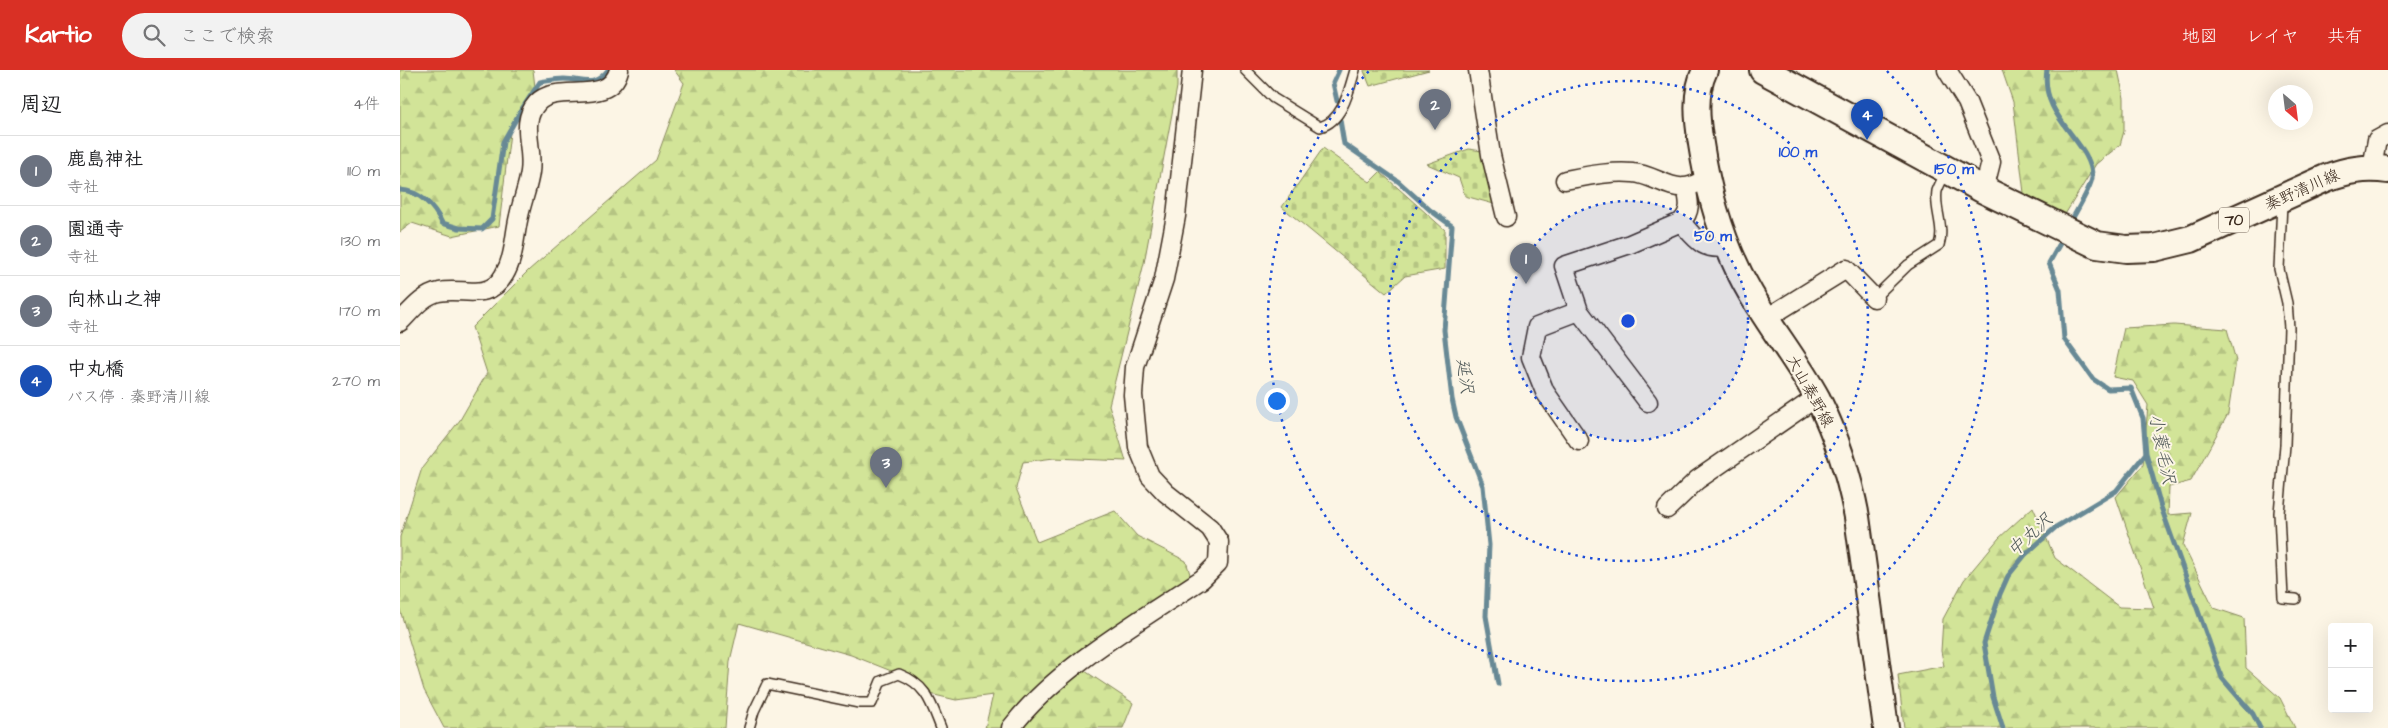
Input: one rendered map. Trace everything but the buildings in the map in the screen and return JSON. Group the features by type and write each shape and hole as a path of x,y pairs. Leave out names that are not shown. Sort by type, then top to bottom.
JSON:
{"main road":[{"name":"大山秦野線","path":"1705,70 1698,91 1696,183 1744,282 1816,397 1839,448 1852,493 1886,728"},
{"name":"70","path":"1763,70 1984,190"},
{"name":"秦野清川線","path":"1984,190 2097,246 2126,249 2154,248 2191,239 2348,170 2380,169"}],"street":[{"path":"400,322 428,296 438,292 452,291 475,293 493,288 504,276 512,259 530,172 532,148 527,128 528,114 538,101 550,94 588,93 608,86 617,77 619,70"},
{"path":"1011,728 1027,706 1069,671 1202,579 1218,563 1219,542 1210,528 1166,493 1150,476 1138,447 1132,395 1135,367 1164,279 1176,216 1192,70"},
{"path":"1478,70 1490,155 1506,217"},
{"path":"1947,70 1967,102 1991,162 1984,190"},
{"path":"2380,169 2376,140 2388,134"},
{"path":"1564,180 1615,172 1636,173 1656,178 1674,187 1696,183 1688,215 1681,222 1630,244 1564,266 1579,310 1648,402"},
{"path":"1681,222 1702,245 1714,249 1727,248"},
{"path":"1767,318 1846,269 1874,298"},
{"path":"1579,310 1537,328 1531,357 1545,392 1579,441"},
{"path":"1667,509 1697,480 1816,397"}],"lane":[{"path":"1245,70 1272,98 1320,127 1330,124 1338,115 1348,93 1355,70"},
{"path":"1874,298 1908,265 1939,245 1942,237 1936,202 1938,189 1948,170"},
{"path":"2282,198 2280,269 2288,303 2289,328 2285,445 2279,513 2283,598 2296,599"},
{"path":"750,728 754,711 767,684 859,703 872,703 881,681 899,674 913,679 926,692 941,728"}],"green space":[{"path":"400,70 533,70 535,87 511,124 499,226 452,236 412,223 400,232"},
{"path":"674,70 1177,70 1177,87 1144,263 1109,405 1126,461 1054,458 1023,462 1016,488 1037,542 1115,511 1137,536 1186,561 1193,584 1112,628 1067,659 1133,703 1123,728 985,728 993,695 956,700 926,693 919,682 851,655 739,623 730,661 725,728 444,728 424,690 400,610 400,537 422,468 460,420 487,373 472,327 529,270 656,160 684,83"},
{"path":"1364,70 1429,70 1370,86 1364,71"},
{"path":"2002,70 2118,70 2124,98 2124,131 2120,145 2096,164 2064,216 2024,193 2013,102"},
{"path":"1323,148 1370,182 1380,172 1445,230 1445,269 1405,276 1386,293 1282,207"},
{"path":"1469,149 1482,151 1494,204 1465,196 1459,178 1427,164"},
{"path":"2174,325 2227,329 2236,361 2228,414 2191,481 2169,487 2168,515 2192,513 2183,545 2214,608 2244,618 2246,668 2280,698 2295,728 1904,728 1898,675 1944,666 1941,651 1943,619 1964,580 1999,538 2033,507 2055,558 2119,607 2154,608 2116,497 2143,465 2148,405 2133,381 2113,377 2124,328"}],"waterway":[{"path":"400,190 414,193 426,200 442,223 459,228 482,229 492,219 503,142 540,82 564,79 588,82 603,76 608,70"},
{"name":"延沢","path":"1337,101 1333,83 1339,70"},
{"name":"小蓑毛沢","path":"2047,70 2047,87 2051,103 2058,116 2085,153 2090,165 2092,178 2086,194 2070,223"},
{"name":"延沢","path":"1340,120 1344,144 1399,182 1430,210 1452,226 1444,330 1452,399 1456,417 1483,486 1489,545 1486,616 1498,684"},
{"name":"小蓑毛沢","path":"2063,238 2049,263 2060,290 2064,339 2093,379 2108,389 2131,388 2143,418 2146,453 2161,507 2222,678 2253,714 2260,728"},
{"name":"中丸沢","path":"2003,728 1993,697 1984,643 2008,576 2025,555 2056,527 2116,491 2146,453"}],"place":[{"name":"園通寺","path":"1435,130"},
{"name":"中丸橋","path":"1867,140"},
{"name":"鹿島神社","path":"1526,284"},
{"name":"向林山之神","path":"886,488"}]}
